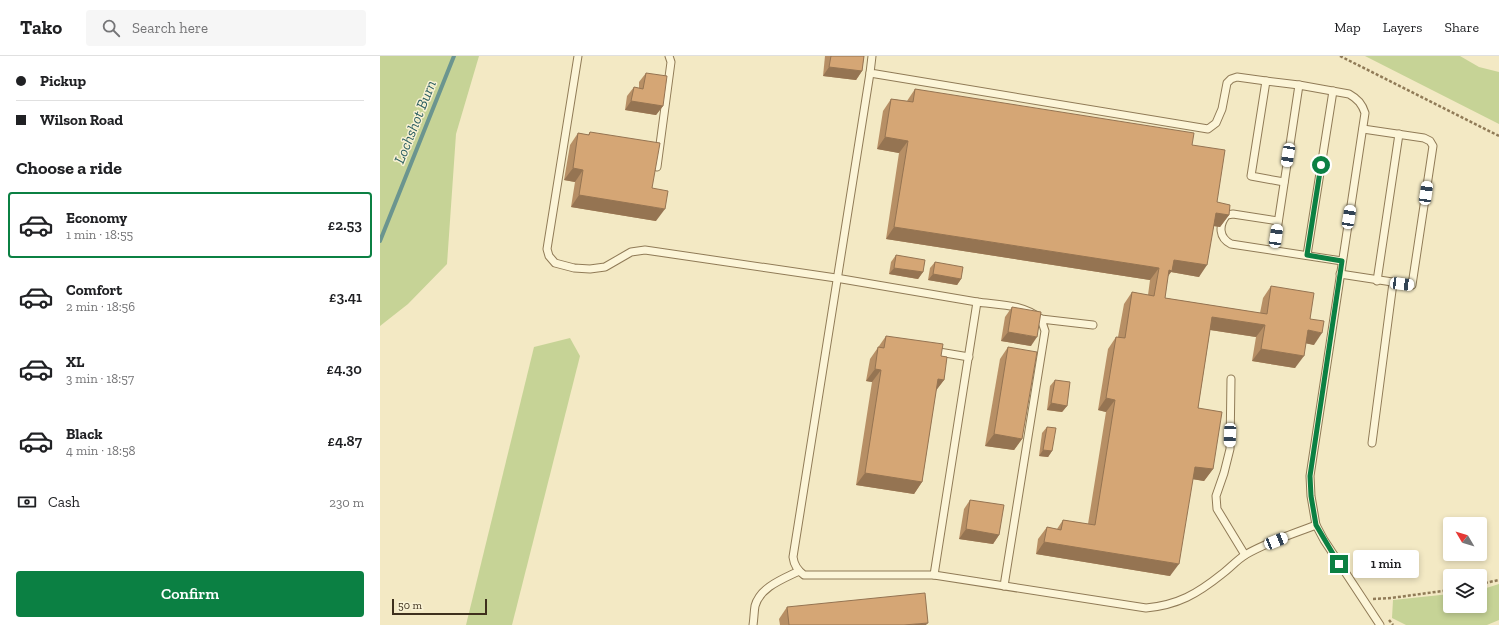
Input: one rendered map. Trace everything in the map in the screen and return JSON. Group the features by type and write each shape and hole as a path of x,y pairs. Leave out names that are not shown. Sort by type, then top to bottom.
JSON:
{"lane":[{"path":"578,56 547,249 549,256 555,263 574,268 590,269 605,267 632,252 645,250 836,278 977,302 1023,308 1034,313 1041,319 1045,330 1004,586"},
{"path":"657,167 671,62 669,56"},
{"path":"872,56 793,557 794,565 799,571 804,575 810,576 934,575 1146,608 1163,606 1181,601 1200,591 1245,555 1263,546 1316,525"},
{"path":"870,72 1208,129 1216,123 1222,109 1227,83 1237,76 1349,94 1362,104 1365,113 1363,130 1310,476 1311,496 1316,525 1324,540 1380,625"},
{"path":"1266,80 1251,176 1284,182"},
{"path":"1274,250 1299,85"},
{"path":"1307,255 1333,91"},
{"path":"1340,274 1377,281 1412,285 1433,146 1430,141 1424,138 1363,130"},
{"path":"1377,281 1399,134"},
{"path":"1278,221 1233,214 1227,215 1221,228 1222,236 1224,240 1231,244 1342,261"},
{"path":"1372,443 1393,283"},
{"path":"934,575 977,302"},
{"path":"1041,319 1093,326"},
{"path":"925,349 968,357"},
{"path":"1231,379 1230,449 1216,496 1217,509 1245,555"},
{"path":"753,625 755,605 763,592 777,582 799,571"}],"path":[{"path":"1340,56 1499,136"},
{"path":"1487,583 1499,580"},
{"path":"1363,599 1391,598 1443,591"}],"green space":[{"path":"380,56 479,56 456,134 447,264 408,304 380,326"},
{"path":"1365,56 1460,56 1479,67 1499,72 1499,124"},
{"path":"570,338 580,356 512,625 466,625 534,347"},
{"path":"1499,584 1499,620 1487,625 1406,625 1392,618 1393,600 1443,595 1443,613 1487,613 1487,588"}],"building":[{"path":"831,56 864,56 862,71 829,67"},
{"path":"646,73 667,76 663,106 631,101 634,87 643,89"},
{"path":"915,89 1194,133 1192,145 1225,150 1217,202 1230,205 1229,215 1216,213 1207,265 1174,260 1172,271 1169,270 1165,298 1267,314 1271,286 1314,293 1310,319 1324,321 1322,333 1308,330 1304,356 1261,349 1265,325 1212,317 1198,408 1222,412 1213,469 1195,467 1179,564 1044,542 1047,527 1061,530 1063,520 1095,525 1115,400 1106,398 1116,337 1125,338 1132,292 1154,296 1159,268 894,227 908,141 885,137 891,99 913,102"},
{"path":"590,132 660,143 652,188 668,191 665,209 579,195 583,170 573,168 578,133 589,135"},
{"path":"896,255 925,260 923,272 894,268"},
{"path":"935,262 963,267 961,279 933,274"},
{"path":"1012,307 1041,312 1037,337 1008,332"},
{"path":"886,336 943,344 941,356 947,357 944,380 938,379 922,482 865,473 881,370 875,369 878,347 884,348"},
{"path":"1008,347 1037,352 1022,439 994,434"},
{"path":"1055,380 1070,382 1067,406 1051,403"},
{"path":"1047,427 1056,428 1052,451 1043,450"},
{"path":"970,500 1004,505 999,535 966,529"},
{"path":"925,593 928,623 904,625 789,625 787,607"}],"waterway":[{"name":"Lochshot Burn","path":"380,241 454,56"}],"route":[{"path":"1321,165 1307,255 1342,261 1310,476 1311,496 1316,525 1339,564"}]}
